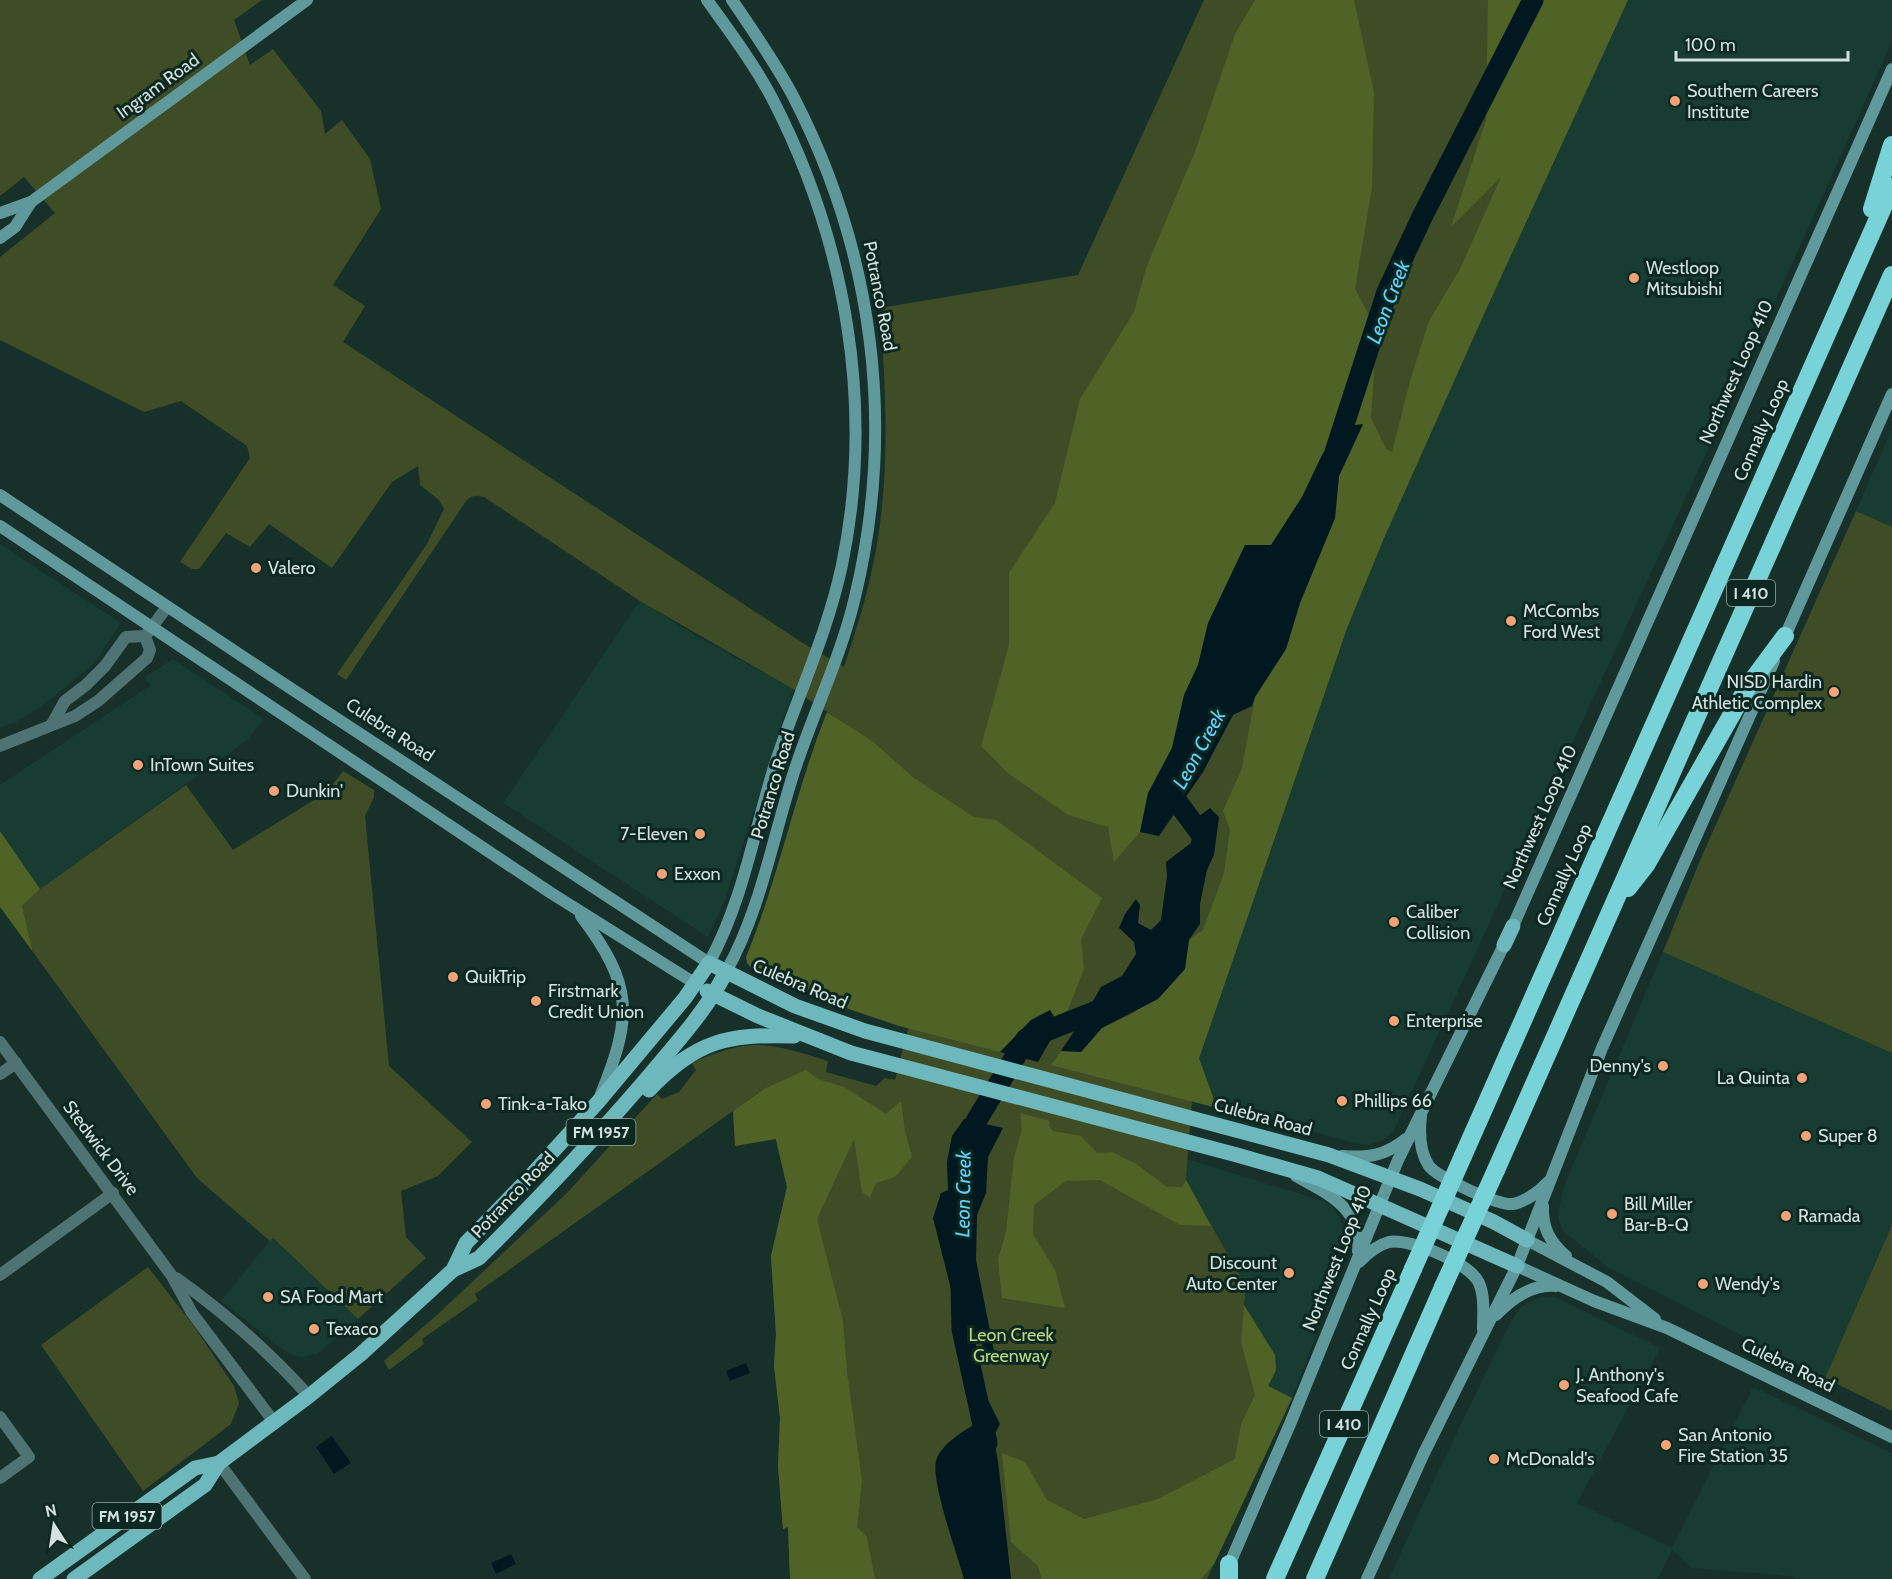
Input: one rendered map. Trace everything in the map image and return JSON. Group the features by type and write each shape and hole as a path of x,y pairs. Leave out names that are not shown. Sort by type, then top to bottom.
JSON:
{"highway":[{"path":"1844,296 1892,145"},
{"name":"Connally Loop","path":"1275,1579 1892,187"},
{"name":"I 410","path":"1315,1579 1892,275"},
{"path":"1610,911 1646,865 1748,686 1785,636"}],"main road":[{"name":"Ingram Road","path":"0,213 31,202 307,0"},
{"name":"Potranco Road","path":"453,1270 466,1243 598,1102 696,984 710,963 739,893 775,765 826,627 842,566 854,479 855,404 851,347 834,255 801,159 771,97 749,60 707,0"},
{"name":"Potranco Road","path":"453,1270 479,1258 616,1115 694,1022 714,994 743,938 759,897 794,770 846,632 861,569 871,509 876,453 876,404 871,342 862,288 837,199 819,153 792,94 768,53 732,0"},
{"name":"Northwest Loop 410","path":"1227,1574 1407,1139 1513,926 1892,69"},
{"name":"Ingram Road","path":"0,238 15,227 31,202"},
{"path":"1367,1579 1424,1453 1517,1266 1602,1048 1892,394"},
{"path":"855,404 876,404"},
{"name":"Culebra Road","path":"0,495 710,963 761,990 814,1013 896,1040 1329,1155 1391,1178 1494,1222 1584,1269 1607,1282 1667,1328"},
{"name":"Culebra Road","path":"0,526 149,631 575,908 714,994 805,1036 851,1053 1318,1178 1594,1301 1667,1328 1892,1437"},
{"path":"826,627 846,632"},
{"path":"575,908 610,957 622,1000 623,1027 620,1041 598,1102"},
{"path":"616,1115 639,1100 681,1060 712,1044 758,1035 805,1036"},
{"path":"1421,1112 1420,1135 1423,1152 1429,1165 1439,1175 1499,1202 1511,1204 1530,1196 1546,1185 1550,1179"},
{"path":"1329,1155 1374,1157 1393,1150 1407,1139"},
{"path":"1282,1169 1329,1194 1346,1208 1358,1234 1359,1248 1354,1268"},
{"path":"1545,1195 1543,1213 1549,1237 1558,1249 1584,1269"},
{"path":"1354,1268 1374,1249 1397,1241 1409,1243 1457,1262 1469,1270 1479,1283 1482,1296 1483,1333"},
{"name":"FM 1957","path":"74,1579 205,1485 219,1463 361,1354 453,1270"},
{"path":"1483,1333 1497,1314 1519,1295 1541,1287 1564,1287"},
{"name":"FM 1957","path":"40,1579 195,1468 219,1463"}],"street":[{"path":"52,724 65,701 105,666 126,637 149,631 167,607"},
{"path":"0,746 75,716 98,701 147,658 150,650 149,631"},
{"name":"Stedwick Drive","path":"0,1041 113,1193 172,1276 192,1313 274,1422"},
{"path":"0,1074 16,1063"},
{"path":"0,1275 113,1193"},
{"name":"Stedwick Drive","path":"172,1276 207,1300 272,1357 309,1396"},
{"path":"0,1417 29,1457 0,1478"},
{"path":"219,1463 305,1579"}],"shaded area":[{"path":"1628,0 1892,0 1892,42 1722,419 1393,1132 1382,1141 1367,1145 1359,1144 1192,1100 1199,1059 1347,628 1384,538 1484,314"},
{"path":"1892,429 1892,527 1856,511"},
{"path":"0,544 121,623 95,663 42,706 14,723 0,727"},
{"path":"640,601 700,638 793,689 725,900 708,937 503,803"},
{"path":"173,659 264,719 247,740 40,889 0,831 0,785 151,685 144,678"},
{"path":"1663,952 1892,1053 1892,1225 1825,1378 1608,1267 1563,1231 1559,1220 1559,1208 1564,1186"},
{"name":"Discount Auto Center","path":"1187,1159 1323,1201 1332,1207 1339,1217 1345,1231 1347,1245 1345,1259 1292,1398 1268,1386 1276,1370 1275,1355 1244,1305 1186,1180"},
{"path":"272,1238 358,1319 317,1354 302,1357 289,1354 221,1301"},
{"path":"1544,1297 1557,1298 1660,1348 1577,1503 1672,1548 1753,1387 1892,1453 1892,1579 1797,1579 1792,1576 1691,1568 1672,1549 1658,1579 1389,1579 1508,1327 1520,1308 1532,1300"}],"green space":[{"name":"Leon Creek Greenway","path":"0,0 262,0 234,20 250,65 273,49 321,111 325,134 342,120 370,159 381,209 333,285 365,306 343,342 806,645 844,667 870,578 883,501 886,437 880,308 1078,275 1204,0 1628,0 1484,314 1384,538 1347,628 1199,1059 1192,1100 1186,1180 1246,1287 1244,1305 1275,1355 1276,1370 1268,1386 1292,1398 1207,1579 790,1579 788,1527 783,1529 778,1466 780,1418 774,1366 776,1334 771,1256 787,1187 764,1089 475,1294 478,1300 422,1339 424,1344 389,1370 384,1361 438,1314 567,1193 657,1094 662,1099 679,1092 696,1070 692,1063 730,1049 760,1045 774,1046 828,1061 826,1072 876,1086 885,1078 895,1080 912,1014 841,721 793,689 640,601 484,497 478,496 470,497 466,501 346,680 337,674 427,544 444,509 439,500 420,485 418,466 392,482 332,568 269,524 250,547 226,533 199,569 192,569 180,562 250,458 247,446 181,401 144,412 0,340 0,257 55,213 24,177 0,196"},
{"path":"1255,0 1354,0 1374,92 1372,187 1355,289 1373,322 1375,354 1371,418 1386,449 1392,452 1410,381 1429,321 1460,269 1501,177 1451,227 1486,120 1488,0 1628,0 1484,314 1384,538 1347,628 1199,1058 1217,1108 1051,1065 1061,1051 1081,1052 1102,1028 1134,1013 1185,969 1189,940 1203,930 1224,873 1230,830 1223,811 1242,768 1255,697 1286,649 1300,603 1335,518 1339,476 1363,425 1340,427 1322,455 1302,497 1271,545 1208,623 1198,665 1184,695 1172,748 1148,793 1140,832 1114,862 1108,827 1068,815 1009,774 981,746 1009,645 1009,573 1055,503 1080,399 1134,312 1146,268 1196,149 1235,34"},
{"name":"NISD Hardin Athletic Complex","path":"1856,511 1892,527 1892,1053 1663,952 1701,858"},
{"path":"827,712 872,741 914,778 974,817 996,820 1102,898 1081,939 1084,969 1059,1025 1050,1011 1031,1020 1000,1052 899,1026 828,1002 752,969 747,963 746,957 758,927 805,773"},
{"path":"343,771 374,790 374,797 365,816 389,1066 472,1142 438,1176 401,1191 406,1237 426,1258 358,1319 273,1238 270,1241 197,1178 33,952 22,906 40,889 186,785 233,850 327,792"},
{"path":"0,831 40,889 22,906 33,952 0,907"},
{"path":"806,1070 818,1079 844,1087 886,1114 901,1101 905,1131 912,1157 895,1177 876,1183 870,1198 862,1192 854,1139 817,1219 843,1321 847,1372 862,1481 857,1527 867,1537 875,1579 790,1579 788,1527 783,1529 778,1466 780,1418 774,1366 776,1334 771,1256 787,1187 776,1139 735,1146 733,1111 764,1089"},
{"path":"1020,1113 1050,1121 1049,1126 1053,1131 1081,1136 1097,1153 1112,1152 1136,1164 1167,1187 1182,1187 1186,1180 1211,1226 1180,1225 1100,1180 1066,1181 1034,1205 1033,1234 1055,1270 1065,1308 1002,1298 998,1259 1006,1232 1014,1157 1022,1129"},
{"path":"1892,1225 1892,1411 1825,1378"},
{"path":"148,1267 196,1329 234,1386 239,1403 231,1424 143,1491 41,1345"},
{"path":"1244,1305 1275,1355 1276,1370 1268,1386 1292,1398 1214,1564 1201,1579 1042,1579 1038,1566 1011,1542 1002,1453 1025,1462 1047,1500 1084,1519 1158,1499 1235,1459 1241,1424 1255,1395 1241,1342"}],"water":[{"path":"1363,424 1339,476 1335,518 1300,603 1286,649 1255,697 1252,706 1233,715 1203,772 1159,836 1140,832 1148,793 1172,748 1184,695 1198,665 1208,623 1245,545 1271,545 1302,497 1322,455 1340,427"},
{"path":"1210,808 1219,817 1214,855 1207,870 1200,904 1200,924 1189,940 1185,969 1158,999 1102,1028 1081,1052 1061,1051 1101,987 1122,976 1136,954 1134,942 1119,928 1125,914 1136,899 1140,905 1138,923 1151,930 1161,920 1167,876 1166,862 1191,843 1195,819"},
{"path":"1050,1010 1059,1025 1038,1062 1000,1052 1031,1020"},
{"path":"964,1119 1003,1128 988,1157 986,1193 977,1215 976,1260 995,1356 988,1354 958,1308 933,1218 941,1193 948,1190 947,1162 952,1136"},
{"path":"746,1363 750,1373 730,1381 726,1371"},
{"path":"987,1398 1000,1424 993,1437 998,1461 1011,1579 964,1579 945,1518 935,1471 938,1455 951,1441 975,1424 982,1415"},
{"path":"332,1436 351,1463 334,1474 316,1447"},
{"path":"511,1554 516,1564 496,1574 491,1563"}],"waterway":[{"name":"Leon Creek","path":"1335,452 1387,292 1422,217 1533,0"},
{"name":"Leon Creek","path":"1181,781 1173,796 1204,838 1201,848"},
{"name":"Leon Creek","path":"961,1146 1026,1039 1109,1006"},
{"name":"Leon Creek","path":"961,1285 962,1329 987,1443"}],"place":[{"name":"Southern Careers Institute","path":"1675,101"},
{"name":"Westloop Mitsubishi","path":"1634,278"},
{"name":"Valero","path":"256,568"},
{"name":"McCombs Ford West","path":"1511,621"},
{"name":"NISD Hardin Athletic Complex","path":"1834,692"},
{"name":"InTown Suites","path":"138,765"},
{"name":"Dunkin'","path":"274,791"},
{"name":"7-Eleven","path":"700,834"},
{"name":"Exxon","path":"662,874"},
{"name":"Caliber Collision","path":"1394,922"},
{"name":"QuikTrip","path":"453,977"},
{"name":"Firstmark Credit Union","path":"536,1001"},
{"name":"Enterprise","path":"1394,1021"},
{"name":"Denny's","path":"1663,1066"},
{"name":"La Quinta","path":"1802,1078"},
{"name":"Phillips 66","path":"1342,1101"},
{"name":"Tink-a-Tako","path":"486,1104"},
{"name":"Super 8","path":"1806,1136"},
{"name":"Bill Miller Bar-B-Q","path":"1612,1214"},
{"name":"Ramada","path":"1786,1216"},
{"name":"Discount Auto Center","path":"1289,1273"},
{"name":"Wendy's","path":"1703,1284"},
{"name":"SA Food Mart","path":"268,1297"},
{"name":"Texaco","path":"314,1329"},
{"name":"J. Anthony's Seafood Cafe","path":"1564,1385"},
{"name":"San Antonio Fire Station 35","path":"1666,1445"},
{"name":"McDonald's","path":"1494,1459"}]}
